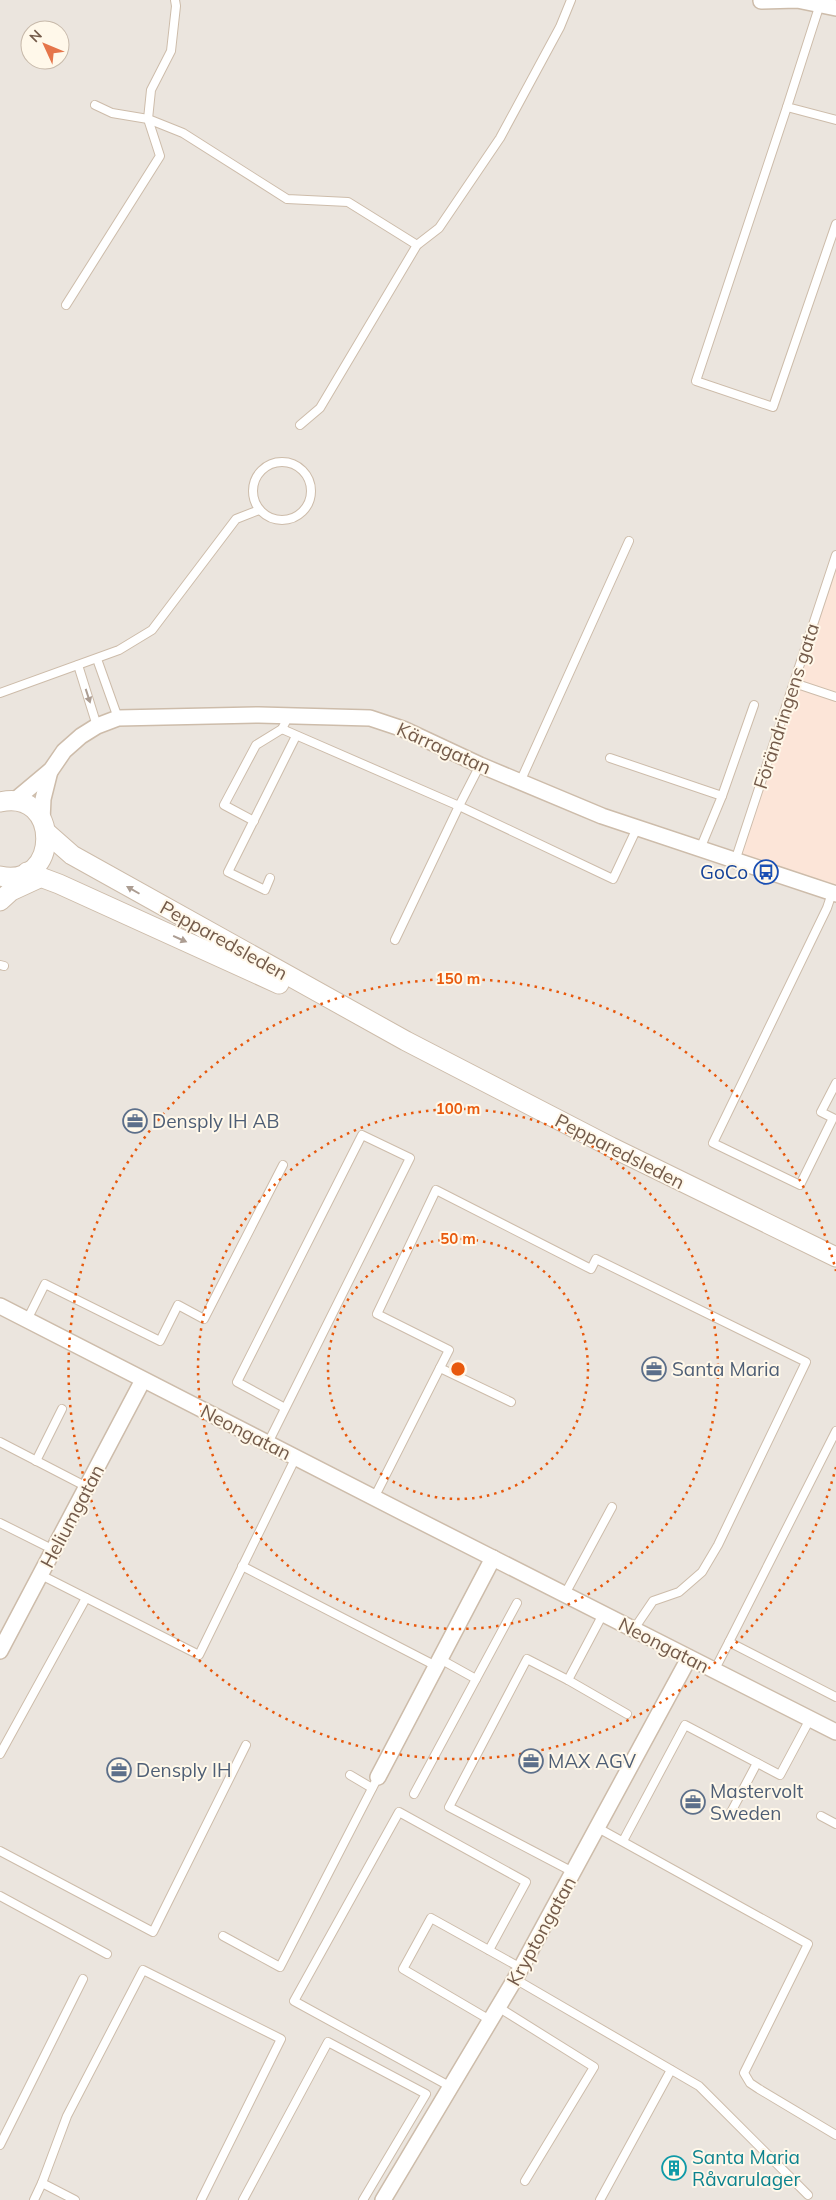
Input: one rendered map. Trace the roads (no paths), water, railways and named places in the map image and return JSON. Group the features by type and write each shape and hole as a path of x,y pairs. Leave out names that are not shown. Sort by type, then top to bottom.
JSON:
{"street":[{"path":"761,1 797,0 836,8"},
{"name":"Kärragatan","path":"7,801 50,770 64,750 81,736 97,726 118,718 289,715 370,718 403,730 480,765 602,816 834,893"},
{"name":"Kärragatan","path":"44,826 43,799 50,770"},
{"name":"Pepparedsleden","path":"7,801 25,804 35,810 44,826 72,856 406,1041 620,1151 836,1257"},
{"path":"0,901 33,875 47,844 44,826"},
{"path":"1,877 33,875"},
{"name":"Pepparedsleden","path":"33,875 60,884 406,1041"},
{"name":"Neongatan","path":"0,1306 836,1732"},
{"name":"Heliumgatan","path":"1,1648 143,1380"},
{"path":"375,1783 493,1558"},
{"name":"Kryptongatan","path":"383,2200 518,1973 689,1658"}],"lane":[{"path":"66,305 160,156 148,119 151,90 171,51 175,0"},
{"path":"300,425 320,408 417,244 439,228 500,138 560,27 571,0"},
{"path":"820,4 696,382 774,407 836,224"},
{"path":"95,105 112,113 148,119 183,133 288,199 348,202 417,244"},
{"path":"787,107 836,120"},
{"path":"278,462 287,463 296,466 304,472 309,481 309,499 305,508 298,514 290,519 280,520 259,510 253,496 253,488 255,479 268,465 278,462"},
{"path":"0,693 119,650 152,630 236,519 259,510"},
{"path":"520,782 629,541"},
{"name":"Förändringens gata","path":"735,861 836,555"},
{"path":"97,658 118,718"},
{"path":"78,665 97,726"},
{"path":"794,683 836,697"},
{"path":"700,850 722,796 754,705"},
{"path":"254,821 224,805 256,744 282,729 289,715"},
{"path":"282,729 459,806 613,879 637,828"},
{"path":"270,878 265,890 228,872 296,736"},
{"path":"610,758 722,796"},
{"path":"395,940 480,765"},
{"path":"834,893 713,1143 800,1185 833,1118 821,1112 836,1083"},
{"path":"268,1443 410,1158 362,1135 237,1382 285,1408"},
{"path":"27,1320 45,1284 160,1341 178,1305 204,1319 283,1165"},
{"path":"374,1498 449,1350 377,1314 436,1190 591,1269 596,1259 806,1362 718,1544 702,1572 679,1592 653,1601 634,1629"},
{"path":"440,1368 510,1402"},
{"path":"36,1461 62,1409"},
{"path":"714,1671 836,1431"},
{"path":"0,1442 87,1487"},
{"path":"41,1575 199,1655 296,1458"},
{"path":"565,1594 612,1507"},
{"path":"0,1523 54,1550"},
{"path":"242,1566 438,1662 476,1678"},
{"path":"0,1754 86,1598"},
{"path":"414,1794 517,1603"},
{"path":"568,1680 603,1614"},
{"path":"729,1642 836,1697"},
{"path":"573,1872 449,1807 527,1659 627,1714"},
{"path":"623,1842 685,1725 780,1775 810,1719"},
{"path":"0,1851 153,1932 246,1745"},
{"path":"729,1816 757,1763"},
{"path":"223,1936 280,1967 375,1783 350,1775"},
{"path":"450,2088 294,2001 399,1812 526,1882 488,1950"},
{"path":"820,1816 836,1824"},
{"path":"598,1828 808,1944 744,2073 750,2083 836,2135"},
{"path":"0,1896 108,1954"},
{"path":"490,2020 403,1969 432,1918 488,1950 518,1973 699,2086 808,2195"},
{"path":"34,2200 67,2116 143,1970 281,2040 201,2200"},
{"path":"0,2145 84,1979"},
{"path":"498,2007 594,2067 525,2181"},
{"path":"243,2200 328,2042 426,2094 363,2200"},
{"path":"600,2200 671,2070"},
{"path":"42,2183 75,2200"}],"place":[{"name":"GoCo","path":"766,872"},
{"name":"Densply IH AB","path":"135,1121"},
{"name":"Santa Maria","path":"654,1369"},
{"name":"MAX AGV","path":"531,1761"},
{"name":"Densply IH","path":"119,1770"},
{"name":"Mastervolt Sweden","path":"693,1802"},
{"name":"Santa Maria Råvarulager","path":"674,2168"}]}
